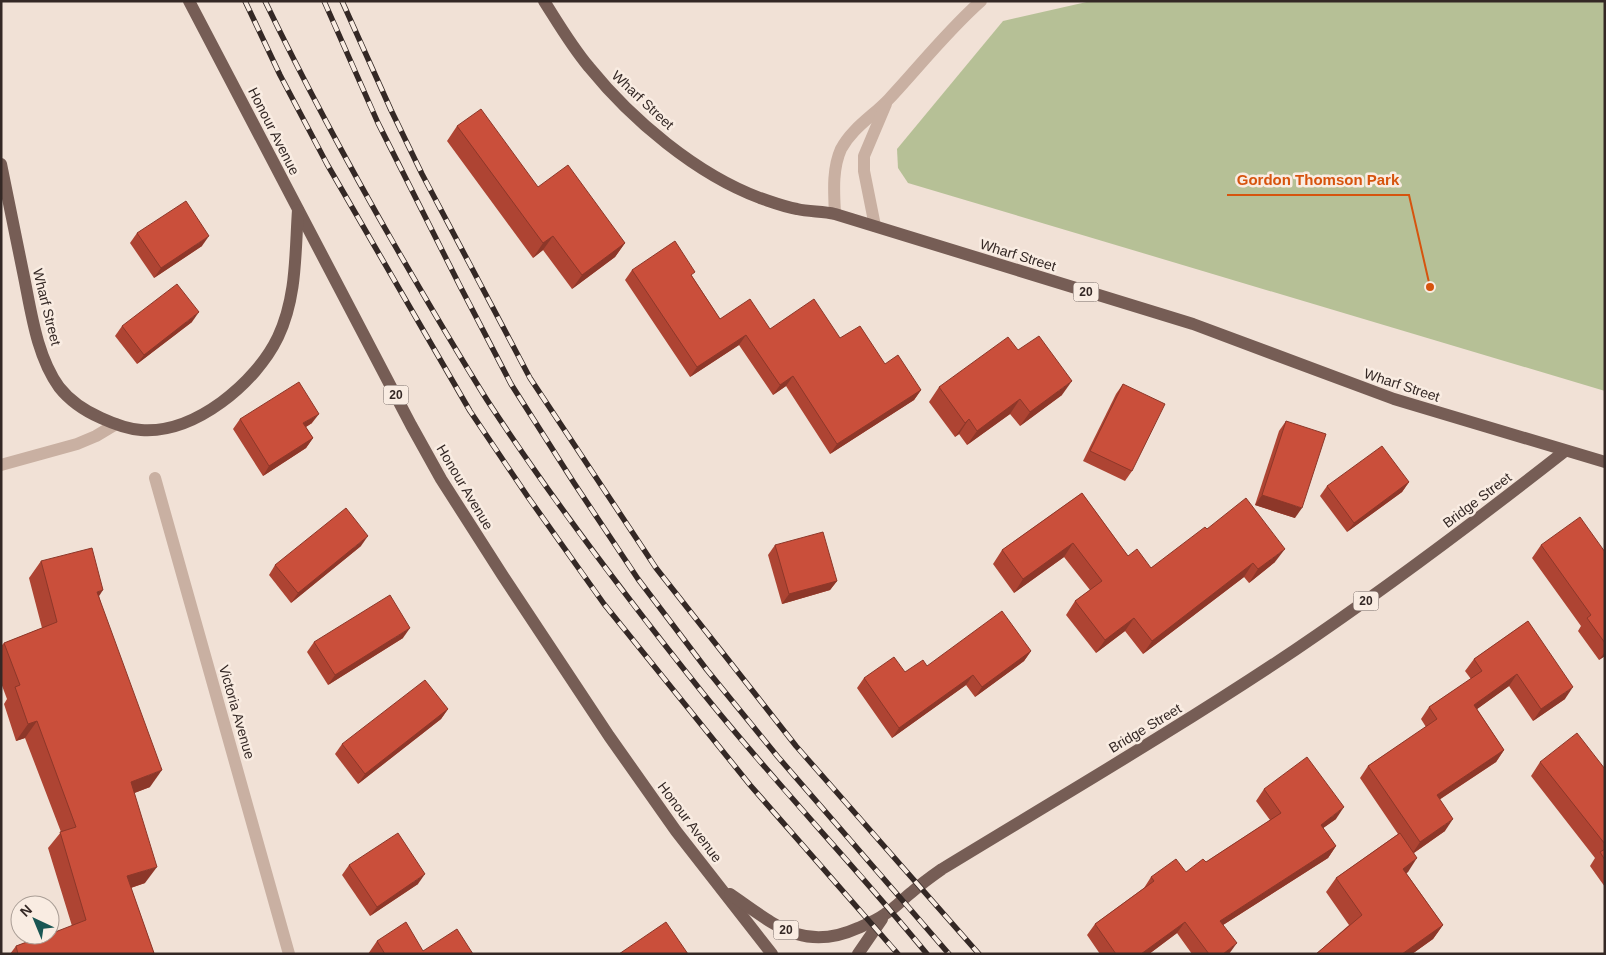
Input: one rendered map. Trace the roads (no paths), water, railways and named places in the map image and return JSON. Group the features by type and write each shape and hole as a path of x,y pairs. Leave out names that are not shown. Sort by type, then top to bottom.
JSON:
{"main road":[{"name":"Honour Avenue","path":"189,1 441,480 553,654 609,736 676,831 772,954"},
{"name":"Wharf Street","path":"544,1 587,66 628,110 668,143 722,180 760,198 796,209 834,214 1193,324 1394,399 1605,462"},
{"name":"Wharf Street","path":"1,164 32,315 48,368 60,387 73,402 94,415 133,429 159,430 187,422 227,398 257,369 278,338 290,306 298,210"},
{"name":"Bridge Street","path":"719,887 785,929 800,936 812,938 829,938 846,934 886,914 923,882 942,869 1197,713 1302,645 1444,544 1565,451"},
{"path":"858,954 886,914"}],"street":[{"path":"834,214 835,173 841,151 850,135 887,101 962,18 981,1"},
{"path":"875,226 864,171 864,156 887,101"},
{"path":"1,465 77,444 96,436 116,424"},
{"name":"Victoria Avenue","path":"156,478 289,954"}],"railway":[{"path":"245,1 280,75 327,164 470,411 528,497 604,604 750,785 898,954"},
{"path":"265,1 327,124 360,184 440,322 512,438 618,585 702,692 927,954"},
{"path":"324,1 378,123 460,286 511,384 574,483 638,579 707,670 778,757 949,954"},
{"path":"342,1 422,174 530,378 656,568 796,746 979,954"}],"place":[{"name":"Gordon Thomson Park","path":"1430,287"}]}
